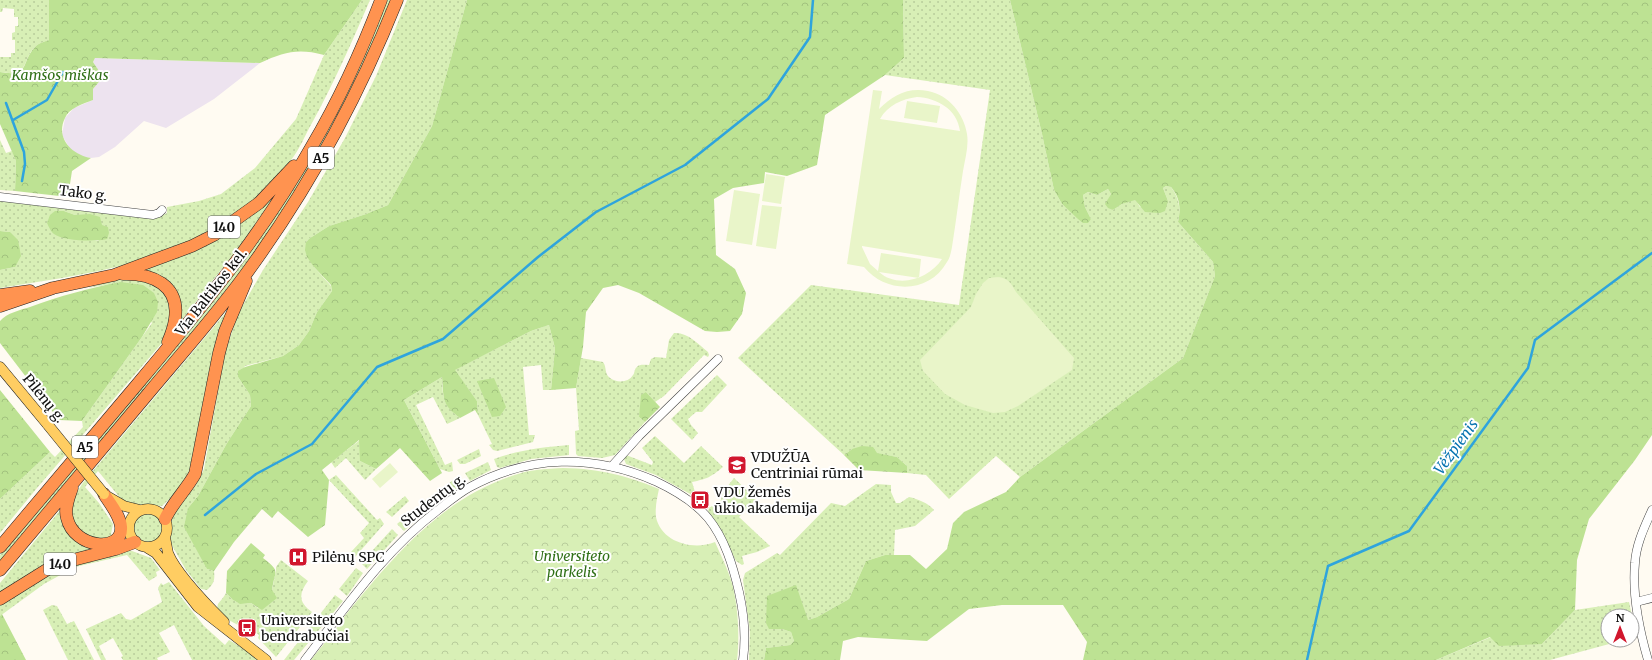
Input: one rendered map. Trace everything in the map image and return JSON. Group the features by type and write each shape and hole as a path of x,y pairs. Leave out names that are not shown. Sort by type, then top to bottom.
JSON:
{"highway":[{"name":"Via Baltikos kel.","path":"0,547 212,295 271,212 313,146 363,44 381,0"},
{"name":"Via Baltikos kel.","path":"0,570 221,307 251,267 296,200 331,142 374,55 397,0"},
{"name":"140","path":"0,294 53,288 114,275 192,246 214,235 259,203 313,146"},
{"path":"165,519 169,510 186,489 195,474 218,353 251,267"},
{"path":"114,275 133,274 147,276 161,282 171,293 176,305 176,318 164,352"},
{"path":"0,306 53,288"},
{"name":"140","path":"73,483 66,508 67,518 72,531 80,538 92,543 104,545 113,542 119,537 120,522 104,494"},
{"name":"140","path":"0,599 48,569 69,561 116,549 135,542"}],"main road":[{"name":"Pilėnų g.","path":"0,362 3,371 126,519 129,525"},
{"name":"Pilėnų g.","path":"104,494 124,506 140,510"},
{"path":"242,640 211,608 177,568 168,552 165,538 168,528 165,519 157,511 145,508 140,510 130,519 129,525 131,537 135,542 156,553 198,607 266,660"},
{"path":"146,547 157,545 165,538"}],"street":[{"name":"Tako g.","path":"0,197 153,214 159,213 162,210"},
{"path":"612,466 639,436 718,359"},
{"name":"Studentų g.","path":"305,660 370,576 405,537 428,517 469,488 496,474 534,464 573,462 612,466 638,474 683,496 702,512 717,531 735,572 742,606 744,630 743,660"},
{"path":"1648,660 1637,614 1635,562 1638,547 1652,510"},
{"path":"1636,602 1652,598"}],"shaded area":[{"path":"95,58 260,63 214,99 166,128 144,121 115,147 99,157 91,158 82,157 70,149 62,135 65,118 74,108 93,100 93,89 103,77 93,62"}],"green space":[{"path":"0,0 49,0 49,40 37,45 32,50 24,66 17,72 0,72 0,57 11,57 11,53 15,53 15,40 12,40 12,33 15,32 15,26 18,26 18,17 14,17 14,9 3,8 2,12 0,12"},
{"name":"Kamšos miškas","path":"49,0 362,0 324,55 306,52 291,52 276,56 260,63 95,58 93,62 103,77 93,89 93,100 70,112 62,125 62,132 67,144 78,153 91,158 72,171 68,197 15,191 16,161 0,124 0,72 10,73 21,70 37,45 49,40"},
{"path":"362,0 370,0 350,47 297,151 280,174 243,210 199,238 161,254 116,267 70,277 0,288 0,270 15,267 10,232 0,231 0,201 161,216 167,213 167,207 199,201 221,194 255,168 296,119 324,55","holes":["64,211 75,215 99,241 81,239"]},
{"path":"386,0 391,0 355,83 313,164 281,215 232,283 197,327 0,562 0,555 276,215"},
{"path":"407,0 467,0 432,126 388,205 329,226 306,242 314,267 331,286 332,291 317,312 309,331 299,345 283,356 245,366 238,377 250,395 251,406 227,443 198,496 188,508 207,569 214,571 213,584 207,590 201,589 186,570 170,541 172,514 196,485 204,469 225,353 238,314 263,270 308,202 345,138 376,76"},
{"path":"467,0 903,0 904,58 885,75 825,115 817,165 787,176 765,172 764,183 733,188 714,199 716,255 735,269 746,293 742,314 730,331 705,331 639,293 618,285 603,288 586,312 583,347 576,388 551,390 555,348 549,325 531,331 455,370 477,401 478,415 475,410 460,418 449,409 446,405 444,396 442,377 404,400 442,473 430,481 400,448 376,469 360,461 359,440 322,470 329,480 325,525 308,537 278,511 272,518 262,509 234,542 214,571 207,569 184,527 188,508 198,496 227,443 251,406 250,395 238,377 238,371 245,367 283,356 299,345 309,331 317,312 332,291 331,285 307,257 305,250 306,242 329,226 388,205 432,126"},
{"path":"903,0 1010,0 1054,190 1062,204 1083,222 1091,219 1085,207 1083,195 1088,192 1097,195 1108,189 1111,194 1106,204 1113,210 1122,204 1135,199 1140,207 1168,201 1163,188 1166,186 1171,187 1179,203 1178,222 1213,262 1215,276 1183,358 1020,477 996,456 949,499 926,475 907,473 907,466 897,457 852,449 844,455 738,358 811,285 959,305 990,90 885,75 904,58"},
{"path":"1010,0 1652,0 1652,435 1635,460 1589,519 1577,560 1575,610 1542,644 1499,646 1490,637 1436,660 1083,660 1087,642 1063,605 1002,605 969,609 927,641 858,637 843,641 840,660 764,660 766,648 790,645 794,641 791,632 782,629 769,629 766,623 767,596 796,585 808,620 817,617 849,599 866,561 885,555 910,555 926,569 947,549 953,523 964,512 1006,492 1020,477 1183,358 1215,276 1213,262 1178,222 1179,203 1171,187 1166,186 1163,188 1168,201 1165,211 1160,213 1145,212 1135,200 1122,204 1113,210 1108,208 1105,204 1111,194 1108,189 1097,195 1088,192 1083,195 1085,207 1091,219 1088,223 1083,223 1062,204 1054,190"},
{"path":"873,90 882,91 879,109 895,96 907,91 921,90 936,93 949,101 963,119 968,143 952,247 948,260 939,273 930,280 919,285 907,287 895,286 884,282 873,276 864,267 847,264","holes":["911,98 924,98 939,102 945,106 955,117 960,131 880,119 891,106","862,246 942,259 929,272 919,277 921,259 881,253 878,271 870,264","879,272 917,278 904,281 895,280"]},
{"path":"907,101 940,106 937,123 904,118"},
{"path":"0,140 6,153 12,151 16,161 15,191 0,190"},
{"path":"766,174 785,177 781,204 762,201"},
{"path":"734,190 760,194 752,245 726,241"},
{"path":"276,194 243,242 180,322 0,533 0,499 50,452 55,457 83,427 82,421 152,323 120,282 88,288 110,281 237,225"},
{"path":"762,205 782,207 776,249 756,246"},
{"path":"55,211 64,211 75,215 90,214 100,217 102,225 108,227 109,233 107,239 79,240 64,238 54,234 47,223 50,215"},
{"path":"0,231 10,232 18,240 21,256 15,267 0,270"},
{"path":"989,278 1004,278 1009,282 1074,358 1072,370 1018,406 1005,412 993,413 965,405 945,394 923,371 920,360 971,307 976,294 983,283"},
{"path":"120,282 143,285 154,293 158,302 157,312 142,337 82,421 59,420 0,343 0,321 14,312 52,299"},
{"path":"228,310 190,473 183,486 162,506 129,504 121,499 98,471 85,487 99,503 113,524 111,534 114,537 109,539 84,537 72,521 70,514 71,505 82,484"},
{"path":"549,325 555,348 551,390 543,390 541,365 523,367 529,435 535,435 533,442 497,451 493,450 489,445 492,444 478,415 477,401 454,370 531,331"},
{"path":"674,333 688,336 708,352 708,357 704,355 664,396 655,402 646,392 639,417 645,422 615,455 602,458 578,456 576,454 575,431 579,430 576,388 581,358 603,362 607,375 610,378 613,380 625,381 631,378 638,366 649,365 651,359 655,357 666,358 669,340"},
{"path":"717,375 727,385 702,412 696,412 688,419 698,433 692,440 671,419"},
{"path":"442,377 443,396 450,409 460,418 447,424 433,397 416,405 445,465 452,462 453,471 449,472 440,469 404,400"},
{"path":"494,378 506,407 500,416 492,417 477,381"},
{"path":"0,390 50,452 0,499"},
{"path":"646,392 660,407 645,422 639,417 641,395"},
{"path":"655,436 684,463 701,446 723,467 709,477 692,482 695,492 692,495 656,475 626,464 624,459 626,455 652,465 653,462 642,448"},
{"path":"360,440 360,461 376,469 365,480 346,458 335,468 331,462"},
{"path":"569,445 569,455 531,459 500,468 497,467 494,459 531,449"},
{"path":"862,446 873,447 877,453 897,457 907,466 907,473 859,470 844,455 852,449"},
{"path":"479,449 481,456 465,464 460,464 457,460"},
{"path":"488,462 491,470 470,481 465,473"},
{"path":"390,463 398,472 380,488 372,479"},
{"name":"Universiteto parkelis","path":"563,468 601,471 635,480 659,489 656,517 659,526 664,533 679,542 688,545 706,545 715,542 733,586 735,596 738,629 737,660 311,660 344,617 381,573 401,551 442,514 491,484 524,472"},
{"path":"336,475 377,520 380,518 384,524 355,557 351,552 364,538 360,533 369,523 329,480"},
{"path":"459,476 463,484 428,510 421,503"},
{"path":"734,478 756,499 739,517 770,546 757,552 742,556 744,564 742,565 736,561 718,525 708,511 712,506 719,507 723,492"},
{"path":"876,484 891,485 891,492 896,503 900,503 909,497 929,505 934,510 915,526 895,530 894,555 885,555 866,561 849,599 817,617 782,629 791,632 794,641 790,645 766,648 764,660 749,660 750,632 743,580 745,573 777,553 780,555 831,503 845,506"},
{"path":"405,496 409,501 392,517 386,512"},
{"path":"417,507 422,514 404,531 397,524"},
{"path":"62,508 65,525 71,536 76,540 98,550 0,593 0,583"},
{"path":"148,514 158,518 162,528 158,538 148,542 138,538 134,528 138,518"},
{"path":"392,529 398,535 367,569 361,563"},
{"path":"251,543 265,555 263,558 275,569 272,590 277,598 262,610 251,603 240,604 226,593 227,571"},
{"path":"126,551 132,551 151,558 160,570 156,572 157,576 149,581 127,555 75,567 44,584 0,616 0,605 42,578 67,566"},
{"path":"281,560 308,581 301,594 301,598 304,605 312,612 276,657 258,638 259,635 241,621 238,625 228,619 218,611 217,608 218,604 226,593 237,602 251,603 258,608 272,590 276,567"},
{"path":"356,568 363,573 347,596 339,589"},
{"path":"169,582 204,626 225,645 229,640 246,650 258,660 192,660 174,625 159,633 170,652 157,658 158,660 123,660 121,657 123,656 113,638 99,646 106,660 101,660 86,629 121,613 126,619 131,620 162,602 158,588 161,583 163,585"},
{"path":"335,595 343,601 294,660 284,660"},
{"path":"1629,602 1630,608 1600,608 1600,646 1550,660 1436,660 1491,637 1542,644 1575,610"},
{"path":"52,605 57,606 67,624 74,621 94,660 68,660 43,610"},
{"path":"2,614 26,660 0,660 0,616"}],"waterway":[{"path":"205,515 256,474 312,444 377,367 443,339 538,257 596,212 685,165 768,99 810,37 813,0"},
{"path":"13,120 47,100 63,72"},
{"path":"6,103 24,152 25,164 22,181"},
{"name":"Vėžpienis","path":"1307,660 1328,566 1409,531 1528,368 1535,340 1652,253"}],"place":[{"name":"VDUŽŪA Centriniai rūmai","path":"737,465"},
{"name":"VDU žemės ūkio akademija","path":"700,500"},
{"name":"Pilėnų SPC","path":"298,557"},
{"name":"Universiteto bendrabučiai","path":"247,628"}]}
